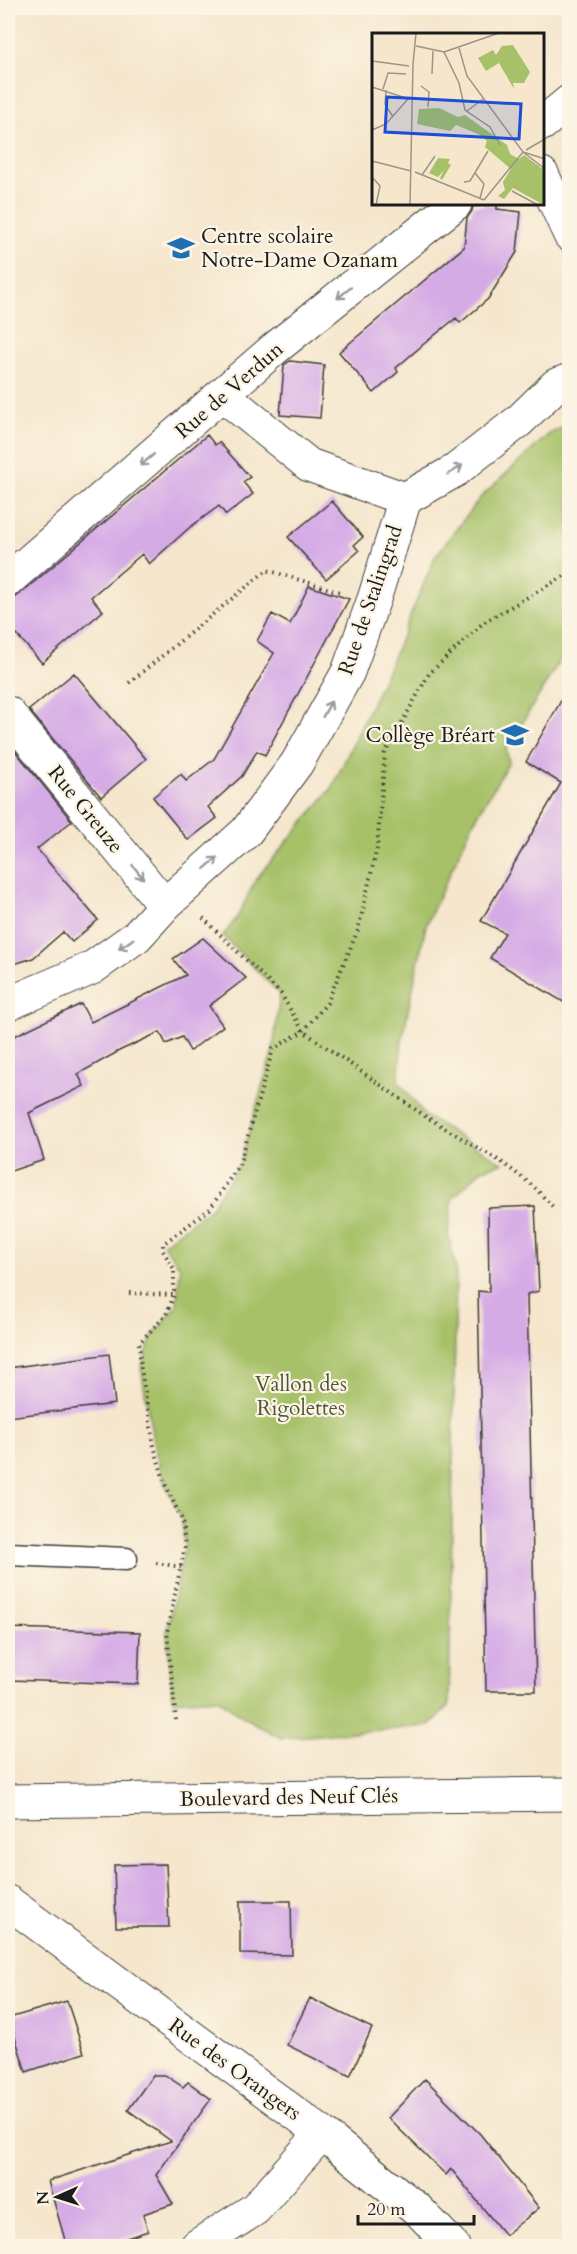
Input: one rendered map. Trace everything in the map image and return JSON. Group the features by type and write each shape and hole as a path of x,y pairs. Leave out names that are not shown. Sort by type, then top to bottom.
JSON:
{"street":[{"path":"544,123 570,101"},
{"path":"544,176 570,235"},
{"name":"Rue de Verdun","path":"8,580 273,351 453,206"},
{"name":"Rue de Stalingrad","path":"8,1004 92,968 137,936 167,903 246,832 297,763 348,672 405,499 456,470 519,421 556,385 570,380"},
{"path":"223,395 309,465 405,499"},
{"name":"Rue Greuze","path":"8,713 156,895 167,903"},
{"name":"Boulevard des Neuf Clés","path":"8,1802 570,1794"},
{"name":"Rue des Orangers","path":"8,1902 321,2133 418,2210 453,2247"},
{"path":"197,2247 255,2209 321,2133"}],"lane":[{"path":"8,1554 126,1559"}],"path":[{"path":"129,683 267,570 373,601"},
{"path":"176,1720 167,1632 185,1546 182,1520 165,1484 154,1446 139,1343 166,1315 174,1295 174,1269 163,1251 163,1244 210,1209 240,1163 273,1048 303,1031 327,1003 358,930 377,848 385,753 429,674 483,623 564,576 570,570"},
{"path":"167,903 192,908 223,936 280,994 303,1031 424,1116 503,1163 532,1185 555,1209"},
{"path":"129,1293 174,1295"}],"green space":[{"name":"Vallon des Rigolettes","path":"569,424 569,645 506,750 509,762 473,823 426,925 402,1040 398,1081 425,1116 503,1163 482,1169 452,1199 448,1236 456,1267 449,1706 429,1726 281,1738 245,1718 217,1698 173,1701 167,1632 185,1546 182,1520 165,1484 154,1446 141,1368 152,1336 177,1306 180,1267 163,1244 210,1209 240,1163 273,1049 280,994 223,936 238,916 256,879 332,788 392,660 435,557 481,497 549,434"}],"building":[{"path":"473,206 497,206 497,209 521,212 517,252 488,299 460,323 456,318 425,343 396,368 398,372 374,393 339,352 464,247 467,218"},
{"path":"290,361 324,365 320,418 280,415 284,365"},
{"path":"207,435 215,445 219,442 250,477 243,482 253,494 226,515 219,506 189,528 149,564 142,554 91,597 103,611 42,663 8,625 8,602"},
{"path":"332,501 363,537 354,545 359,551 326,579 288,537"},
{"path":"309,586 349,599 265,755 257,751 242,776 208,807 217,818 188,840 153,797 181,774 186,781 214,759 274,653 257,641 272,614 290,624"},
{"path":"74,673 146,759 101,797 29,710"},
{"path":"570,685 570,1006 490,958 505,933 481,921 561,783 526,762"},
{"path":"8,742 72,821 37,849 98,920 72,942 63,932 33,958 8,966"},
{"path":"203,938 246,978 209,1006 223,1026 190,1051 182,1037 166,1044 160,1032 78,1074 84,1086 29,1113 44,1160 8,1172 8,1039 81,1004 91,1022 186,975 173,959"},
{"path":"535,1206 539,1291 527,1294 536,1691 486,1691 478,1291 489,1292 488,1208"},
{"path":"109,1354 115,1404 8,1417 8,1368"},
{"path":"8,1628 140,1632 138,1684 8,1680"},
{"path":"166,1864 169,1927 116,1927 114,1865"},
{"path":"240,1901 291,1901 292,1955 240,1954"},
{"path":"310,1998 372,2028 350,2076 287,2045"},
{"path":"67,2001 84,2053 26,2072 9,2018"},
{"path":"153,2075 165,2075 183,2087 188,2082 211,2099 156,2175 173,2204 143,2214 148,2231 99,2247 67,2247 48,2181 171,2141 128,2110"},
{"path":"425,2079 480,2134 539,2208 505,2235 451,2169 446,2175 388,2118"}],"place":[{"name":"Centre scolaire Notre-Dame Ozanam","path":"181,248"},
{"name":"Collège Bréart","path":"515,735"}]}
